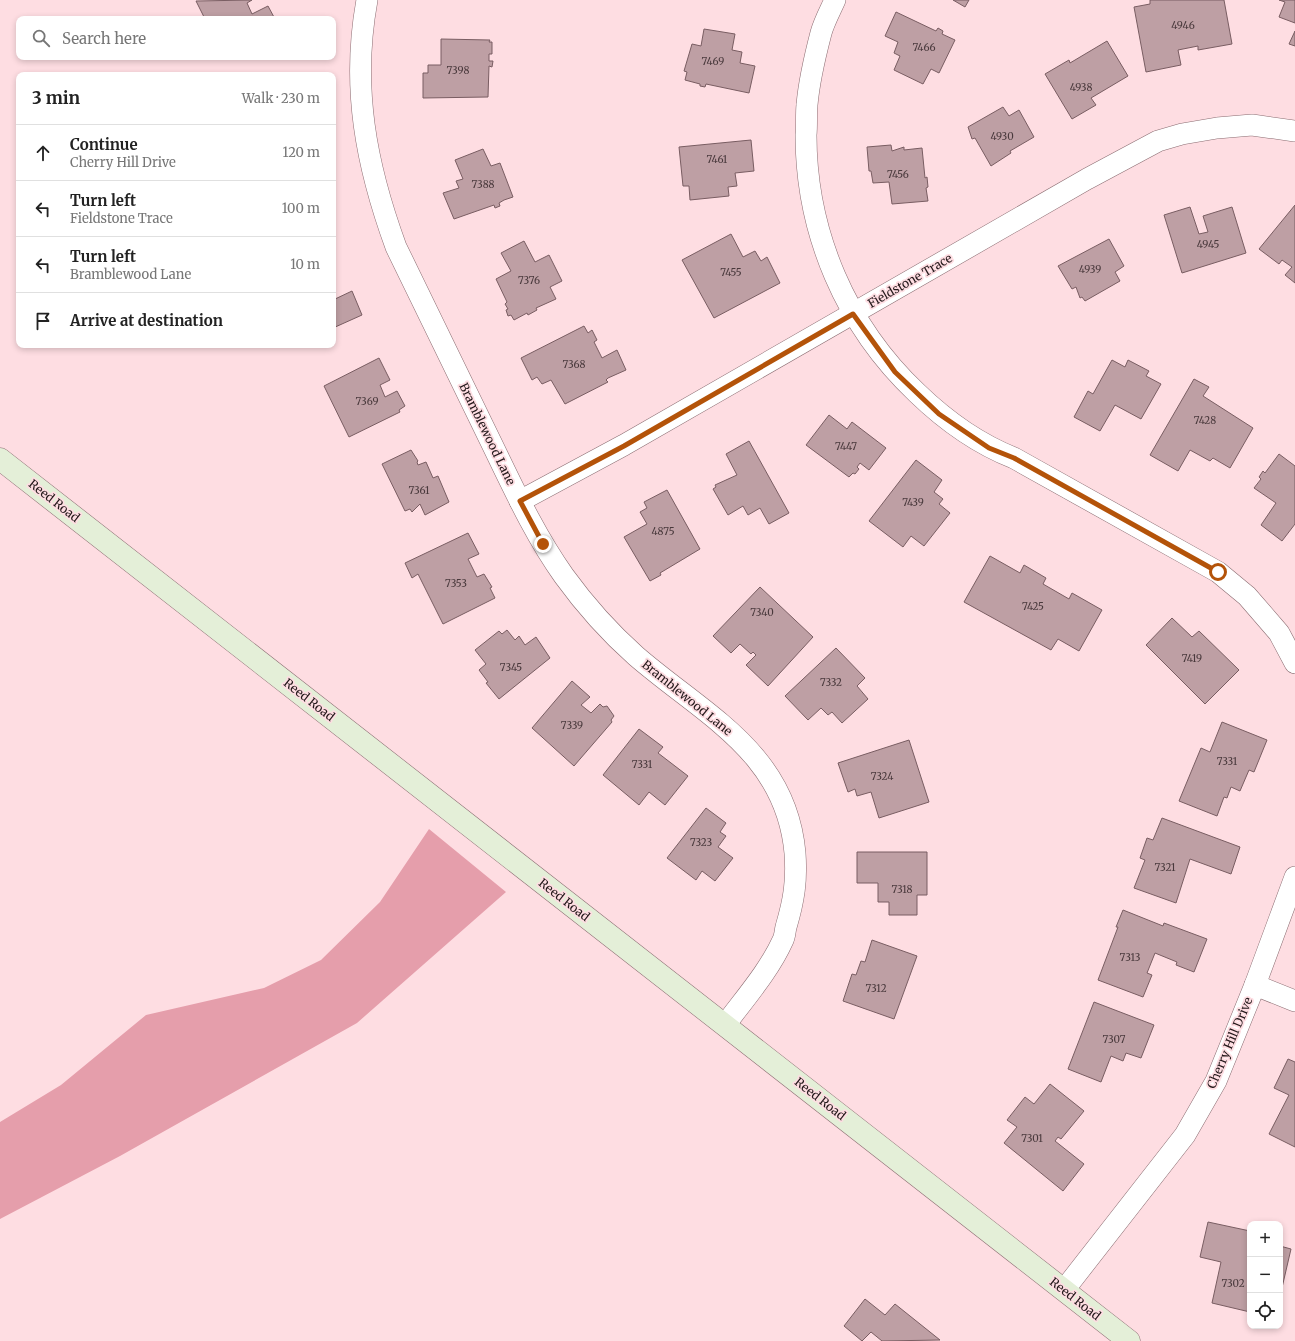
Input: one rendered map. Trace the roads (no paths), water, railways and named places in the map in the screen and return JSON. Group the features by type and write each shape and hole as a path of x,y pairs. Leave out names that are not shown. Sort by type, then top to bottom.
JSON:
{"main road":[{"name":"Reed Road","path":"0,459 1129,1341"}],"street":[{"name":"Bramblewood Lane","path":"367,0 361,61 362,108 368,156 383,214 396,247 520,501 549,554 593,612 618,639 642,661 748,748 776,787 785,808 792,831 796,868 795,891 784,938 759,980 725,1025"},
{"path":"835,0 821,32 807,105 806,166 814,214 827,260 853,314 895,372 939,414 989,448 1014,458 1218,572 1247,596 1279,633 1295,663"},
{"name":"Fieldstone Trace","path":"520,501 624,446 1087,179 1158,141 1182,134 1228,126 1252,125 1295,131"},
{"name":"Cherry Hill Drive","path":"1064,1290 1185,1135 1216,1081 1255,985 1295,877"},
{"path":"1255,985 1295,1001"}]}
